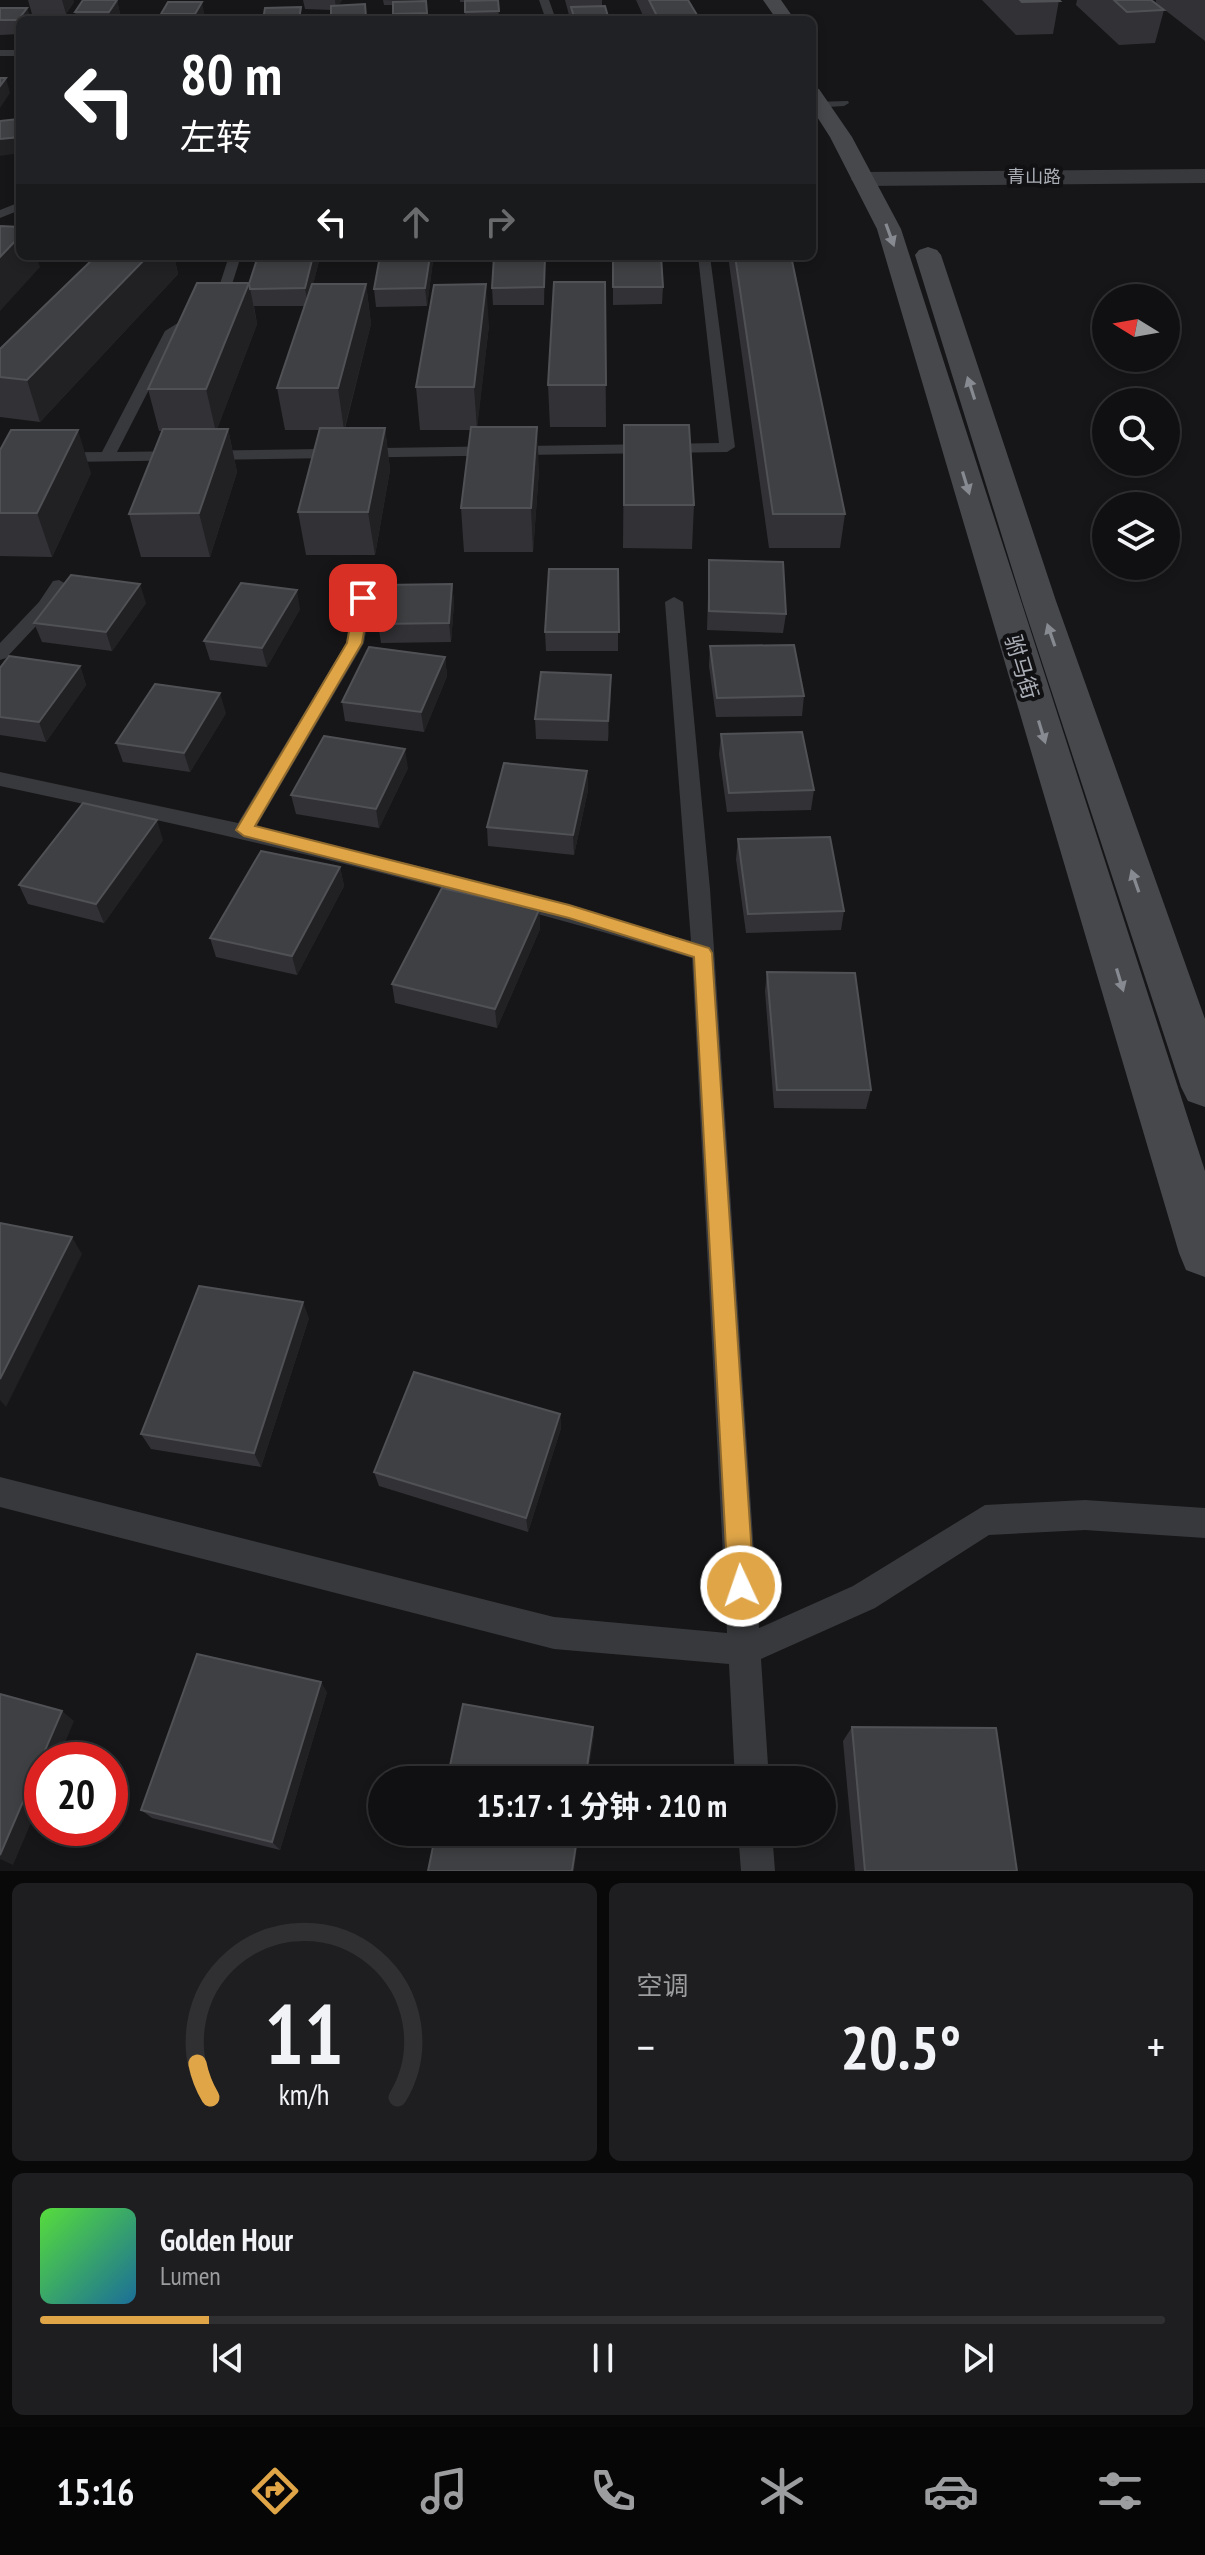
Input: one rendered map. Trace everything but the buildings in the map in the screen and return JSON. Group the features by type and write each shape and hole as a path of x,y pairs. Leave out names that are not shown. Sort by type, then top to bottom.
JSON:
{"main road":[{"name":"驸马街","path":"816,76 822,102 882,184 920,229 1039,601 1205,1087"},
{"name":"驸马街","path":"882,184 889,229 1001,600 1205,1253"}],"street":[{"name":"青山路","path":"882,184 1205,176"},
{"name":"青山路","path":"882,184 1205,187"}],"lane":[{"path":"107,457 172,331 210,309 223,294 234,260"},
{"path":"0,458 727,447 704,260"},
{"path":"0,654 46,605 59,585"},
{"path":"244,830 355,643 363,598"},
{"path":"674,602 703,953 751,1766"},
{"path":"0,779 244,830 569,912 703,953"},
{"path":"0,1492 554,1633 745,1650 864,1597 985,1520 1085,1515 1205,1523"},
{"path":"756,1846 758,1871"}],"route":[{"path":"363,598 355,643 244,830 569,912 703,953 741,1586"}]}
